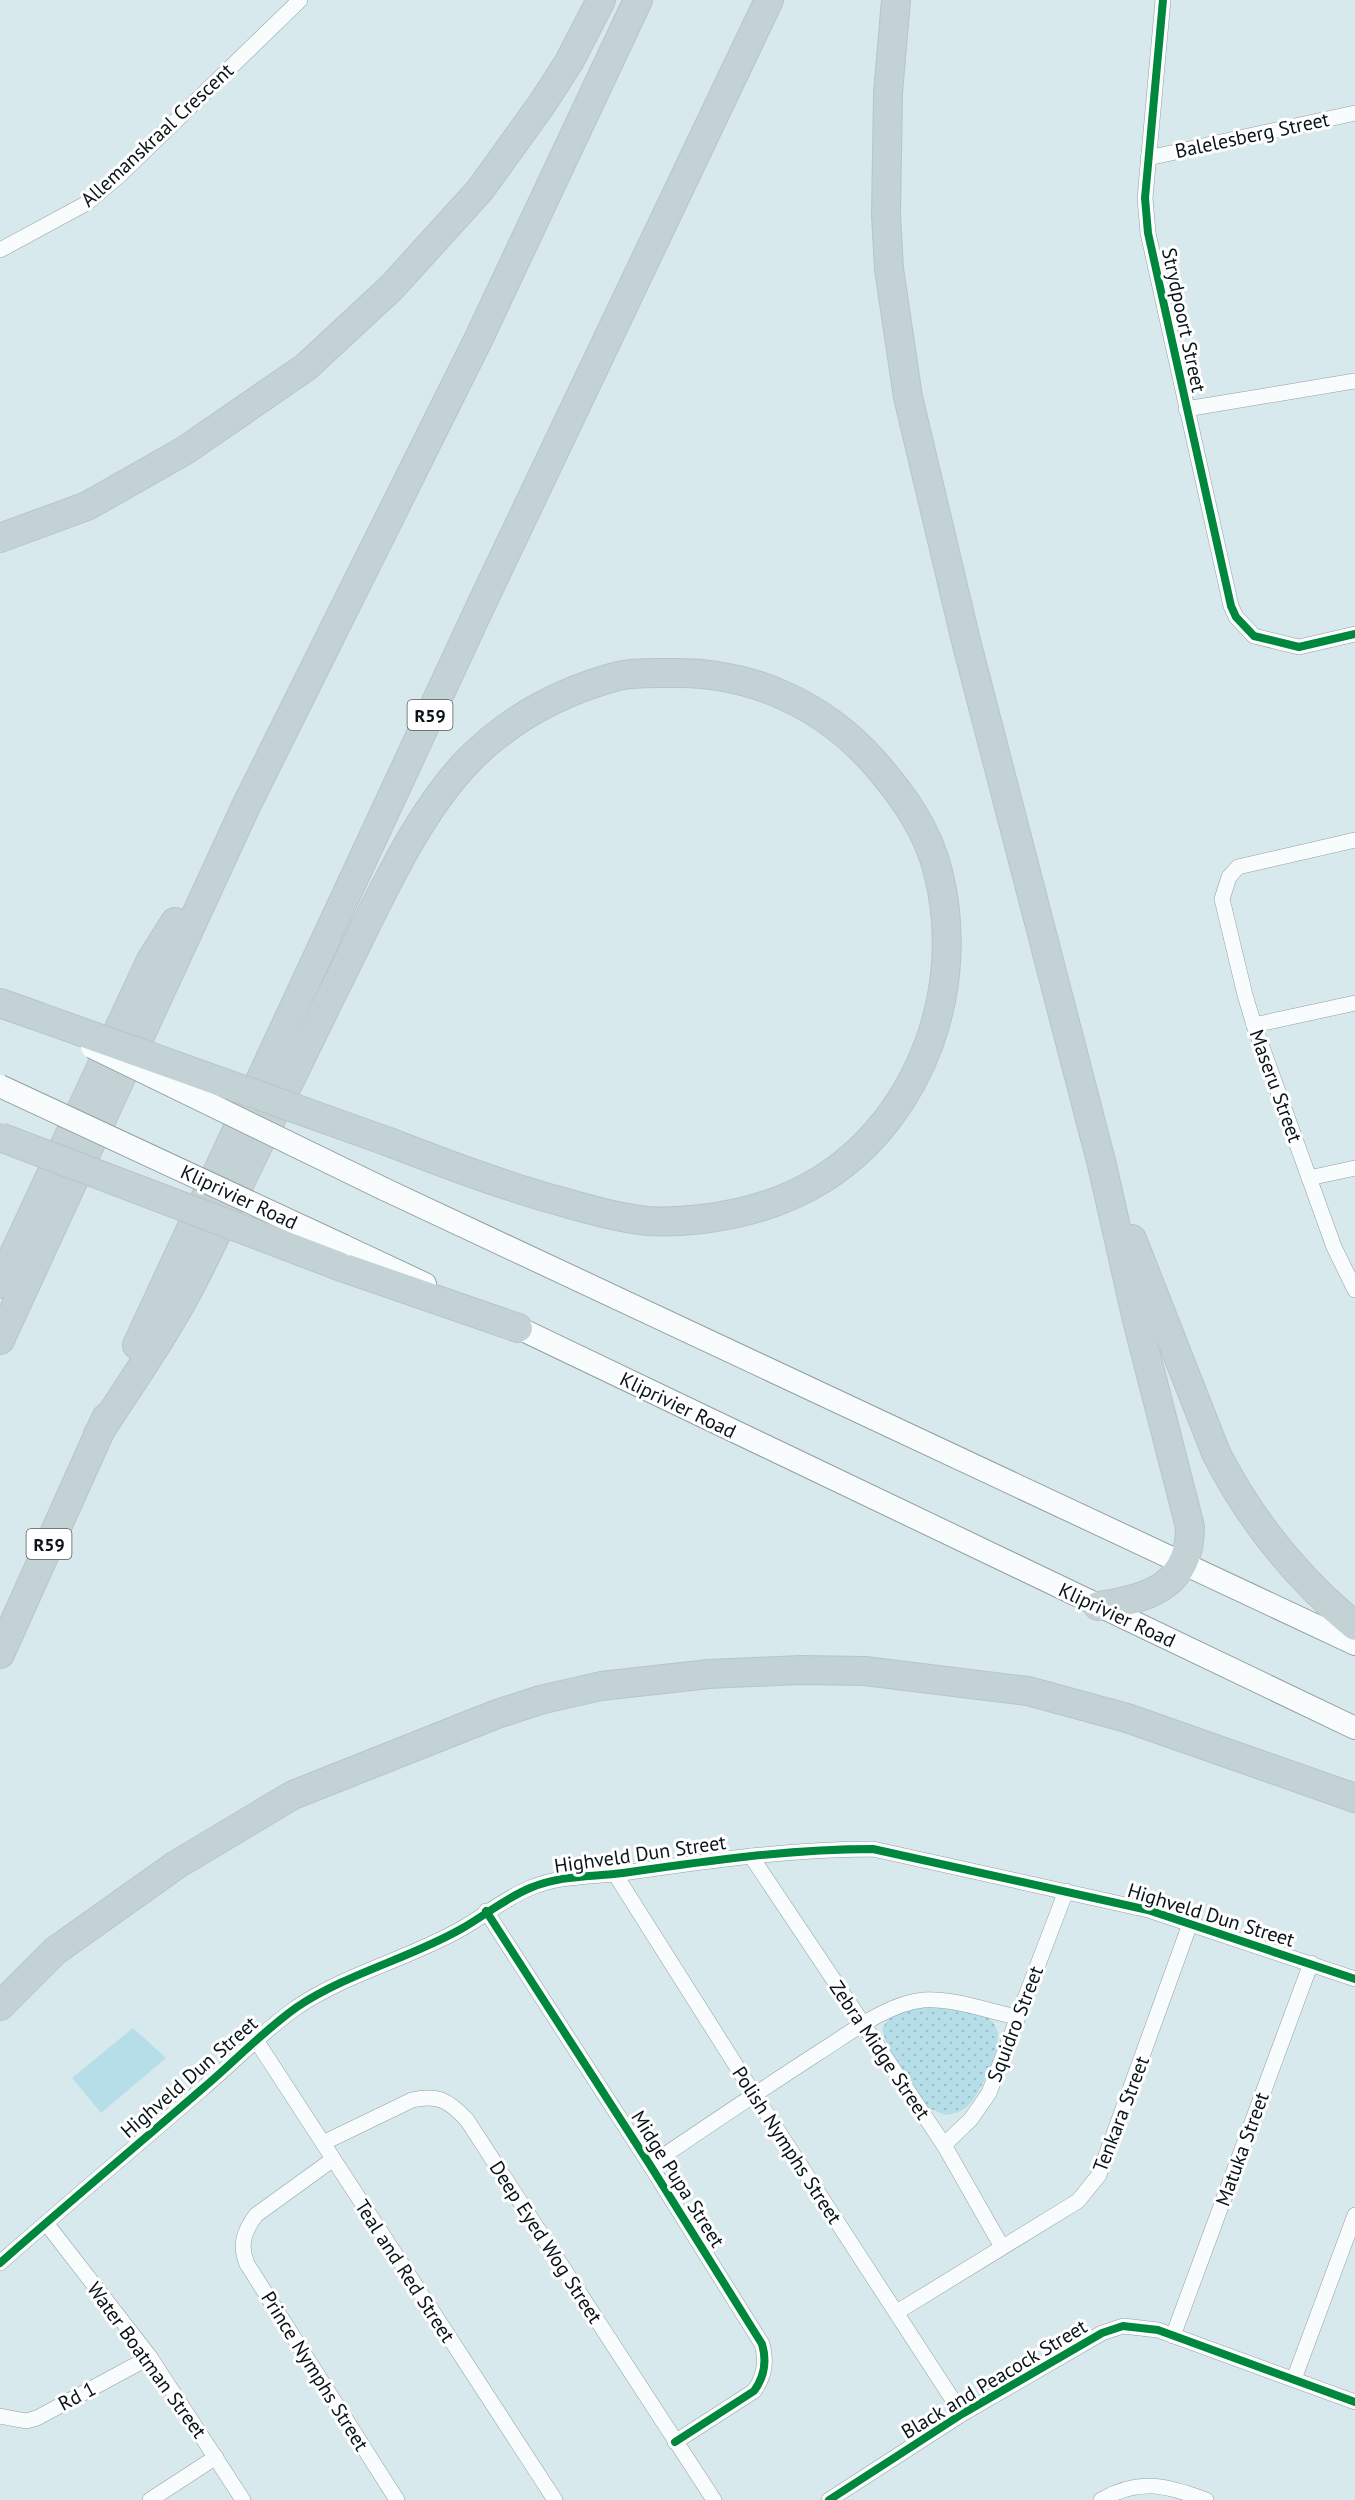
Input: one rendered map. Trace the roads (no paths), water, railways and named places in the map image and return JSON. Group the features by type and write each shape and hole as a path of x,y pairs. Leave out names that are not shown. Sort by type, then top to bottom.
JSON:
{"highway":[{"path":"0,538 96,500 184,451 306,367 392,287 486,183 569,62 601,0"},
{"path":"0,1340 246,806 478,340 638,0"},
{"name":"R59","path":"0,1654 158,1299 482,603 769,0"},
{"path":"896,0 888,93 886,215 889,269 908,397 969,652 1102,1165 1137,1320 1186,1509 1190,1542 1185,1563 1163,1586 1147,1595 1132,1601 1098,1606"},
{"path":"0,1004 33,1016 389,1142 458,1169 548,1198 607,1214 651,1221 724,1216 769,1205 824,1178 866,1143 893,1113 909,1088 925,1054 941,1001 947,966 944,899 940,879 929,847 899,791 851,737 798,701 774,691 724,676 691,672 641,673 619,676 555,698 511,724 468,761 439,797 403,855 299,1060 189,1290 98,1434"},
{"path":"0,1284 152,960 246,806"},
{"path":"0,1137 342,1256 518,1328"},
{"path":"1102,1165 1162,1310 1216,1453 1229,1479 1248,1510 1291,1565 1355,1626"},
{"path":"0,2006 55,1951 176,1865 293,1795 498,1714 540,1700 601,1686 709,1674 800,1670 865,1671 1028,1691 1127,1718 1355,1798"}],"main road":[{"path":"33,1016 384,1189 1355,1644"},
{"name":"Kliprivier Road","path":"0,1086 342,1256"},
{"name":"Kliprivier Road","path":"518,1328 1355,1728"}],"street":[{"name":"Allemanskraal Crescent","path":"0,250 87,203 120,175 300,0"},
{"name":"Strydpoort Street","path":"1163,0 1144,198 1148,233 1231,606 1236,617 1254,636 1299,647 1355,634"},
{"name":"Balelesberg Street","path":"1148,158 1355,113"},
{"path":"1186,409 1355,381"},
{"name":"Maseru Street","path":"1355,840 1238,867 1229,877 1222,899 1254,1026 1334,1246 1355,1290"},
{"path":"1254,1026 1355,1003"},
{"path":"1309,1178 1355,1168"},
{"name":"Highveld Dun Street","path":"0,2263 275,2023 328,1989 461,1929 486,1911 539,1885 580,1875 615,1874 751,1856 831,1849 873,1849 1148,1910 1355,1978"},
{"name":"Zebra Midge Street","path":"751,1856 944,2145 1002,2247"},
{"name":"Polish Nymphs Street","path":"615,1874 754,2094 962,2414"},
{"name":"Squidro Street","path":"944,2145 971,2119 989,2093 1066,1891"},
{"name":"Midge Pupa Street","path":"486,1911 762,2344 765,2355 761,2382 754,2391 675,2442"},
{"name":"Tenkara Street","path":"897,2313 1078,2201 1099,2175 1191,1924"},
{"name":"Matuka Street","path":"1173,2336 1311,1963"},
{"path":"650,2165 863,2024 909,2003 924,2000 944,2001 1017,2017"},
{"name":"Teal and Red Street","path":"256,2040 555,2500"},
{"name":"Deep Eyed Wog Street","path":"323,2144 412,2100 432,2098 452,2103 467,2120 714,2500"},
{"name":"Prince Nymphs Street","path":"332,2160 256,2215 247,2226 242,2252 247,2264 397,2500"},
{"path":"1294,2379 1355,2215"},
{"name":"Water Boatman Street","path":"46,2223 150,2357 243,2500"},
{"name":"Black and Peacock Street","path":"829,2500 962,2414 1102,2333 1123,2326 1139,2326 1173,2336 1355,2402"},
{"name":"Rd 1","path":"0,2416 27,2421 37,2418 150,2357"},
{"path":"150,2500 216,2457"},
{"path":"1101,2500 1117,2491 1149,2485 1184,2492 1206,2500"}]}
